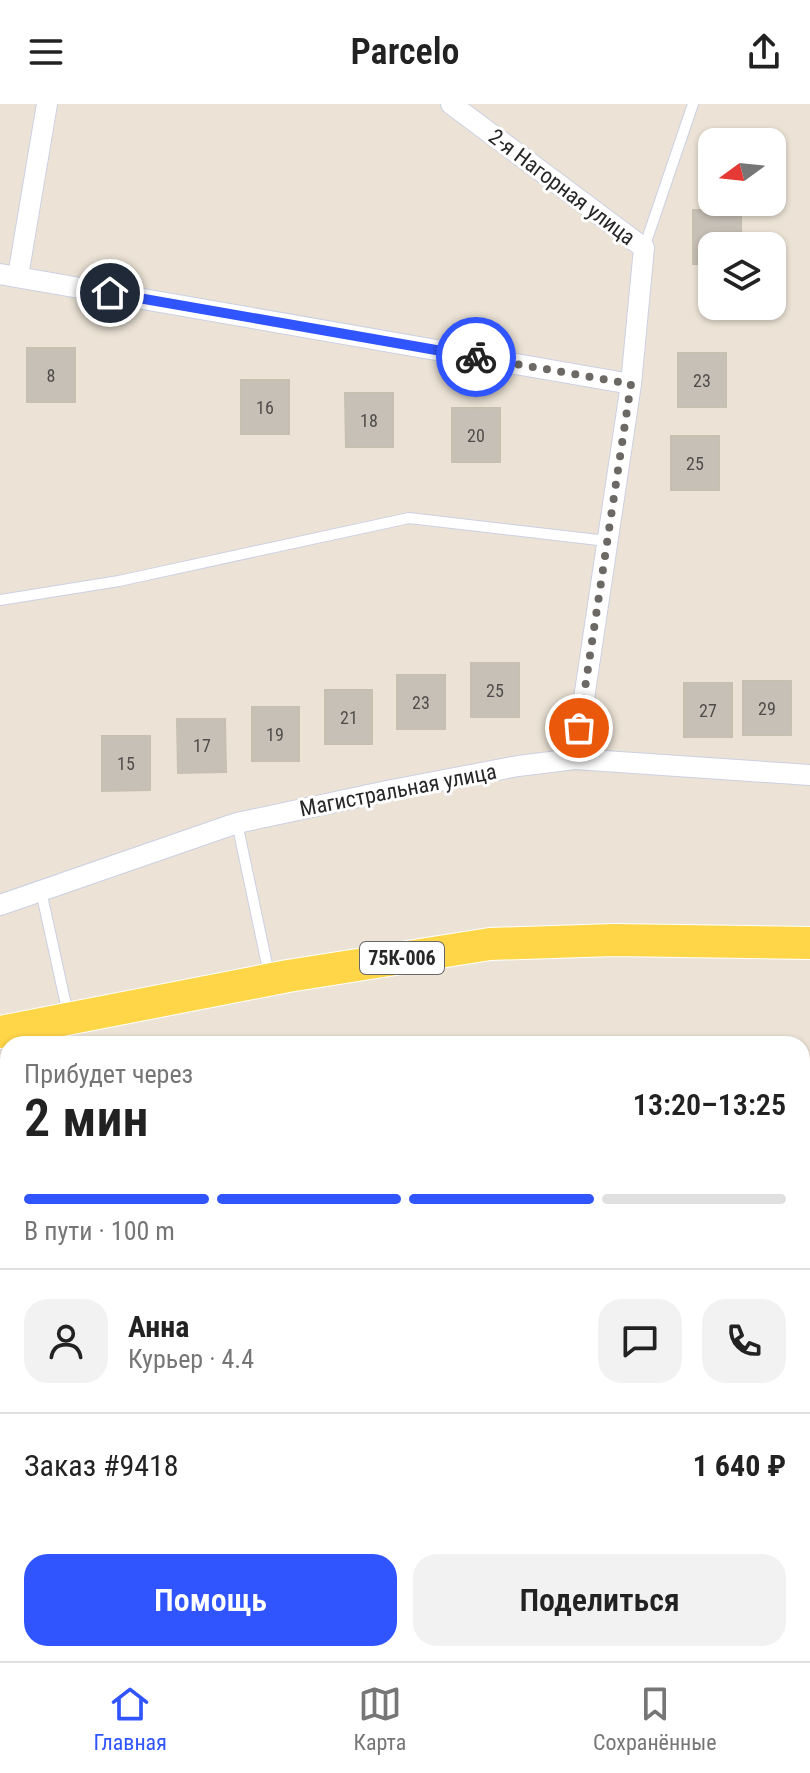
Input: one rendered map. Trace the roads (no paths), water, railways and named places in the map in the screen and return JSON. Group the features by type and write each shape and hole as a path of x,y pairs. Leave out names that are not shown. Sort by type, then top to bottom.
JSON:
{"main road":[{"name":"75К-006","path":"0,1032 270,980 490,944 614,940 810,943"}],"street":[{"path":"47,104 9,275 631,384"},
{"name":"2-я Нагорная улица","path":"451,104 644,248 631,384 575,759"},
{"name":"Магистральная улица","path":"0,905 237,823 518,766 575,759 810,775"}],"lane":[{"path":"644,248 693,104"},
{"path":"0,600 119,581 409,518 607,541"},
{"path":"237,823 270,980"},
{"path":"41,891 69,1018"}]}
